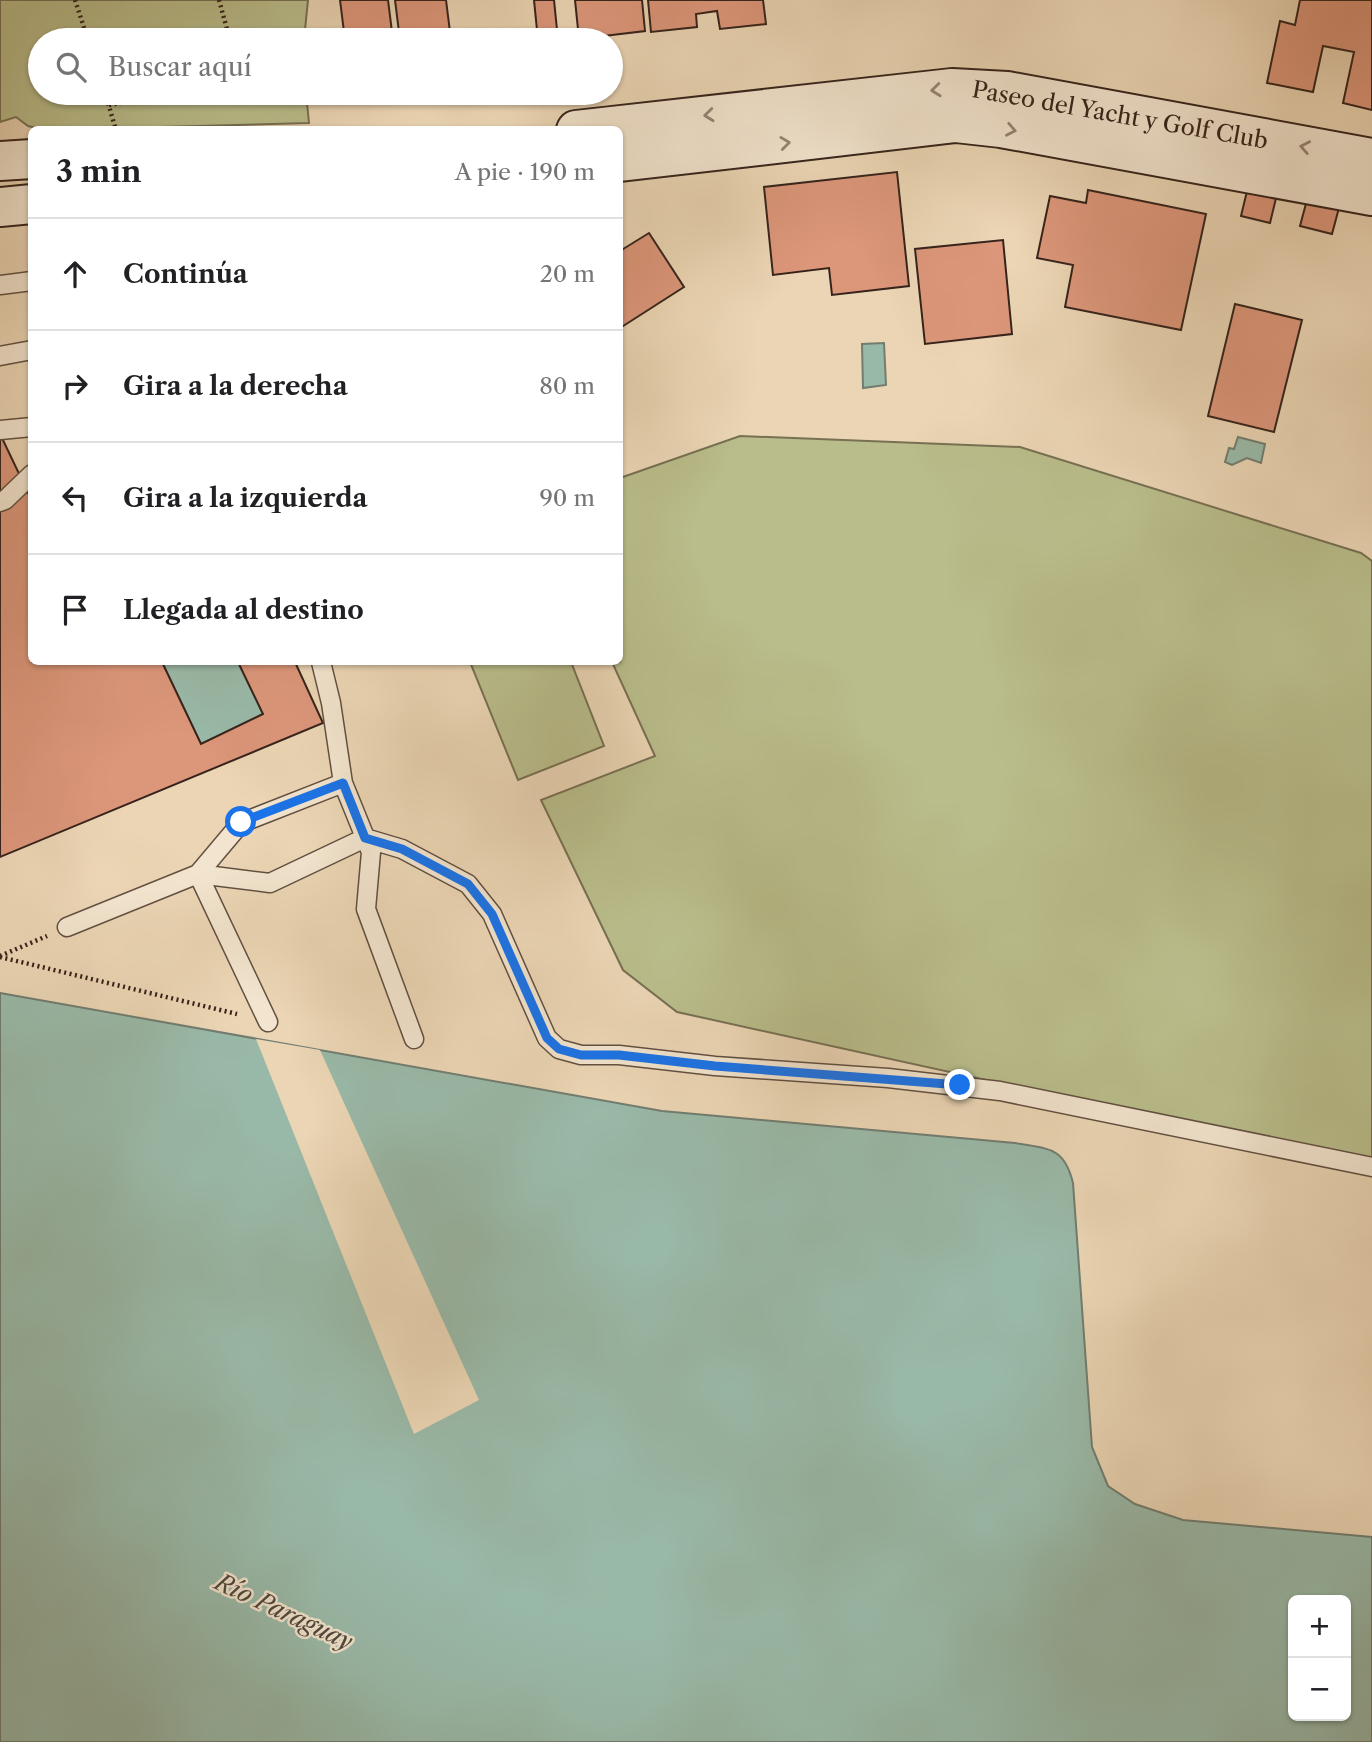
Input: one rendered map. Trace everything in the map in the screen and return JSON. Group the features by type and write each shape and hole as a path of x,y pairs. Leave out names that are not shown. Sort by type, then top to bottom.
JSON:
{"main road":[{"name":"Paseo del Yacht y Golf Club","path":"612,126 952,88 1007,91 1372,158"},
{"name":"Paseo del Yacht y Golf Club","path":"623,162 956,123 1001,128 1372,196"},
{"path":"0,162 28,159"},
{"path":"0,207 28,204"}],"lane":[{"path":"0,285 28,282"},
{"path":"0,356 28,351"},
{"path":"0,430 28,427"},
{"path":"0,502 28,478"},
{"path":"322,665 331,703 343,783 371,852 366,909 414,1039"},
{"path":"67,927 198,874 241,822 343,783"},
{"path":"198,874 270,883 365,838 402,849 468,884 492,914 547,1038 559,1049 581,1055 619,1055 715,1066 888,1078 1000,1091 1372,1167"},
{"path":"198,874 268,1022"}],"path":[{"path":"75,0 84,28"},
{"path":"219,0 227,28"},
{"path":"108,105 115,126"},
{"path":"0,957 67,927"},
{"path":"0,957 268,1022"}],"green space":[{"path":"0,0 308,0 305,28 28,28 28,105 307,105 309,123 28,126 16,117 0,122"},
{"path":"740,436 1020,447 1361,553 1372,561 1372,1165 677,1012 623,970 541,800 655,756 613,665 623,665 623,477"},
{"path":"471,665 572,665 604,746 518,780"}],"water":[{"path":"884,343 886,385 863,388 862,344"},
{"path":"1238,437 1265,444 1261,463 1247,458 1232,465 1225,462 1229,448 1234,449"},
{"path":"163,665 239,665 263,714 201,744"},
{"name":"Río Paraguay","path":"0,993 662,1111 1015,1143 1053,1151 1065,1162 1073,1183 1092,1447 1108,1486 1135,1504 1183,1520 1372,1537 1372,1742 0,1742"}],"pier":[{"path":"256,1039 320,1050 479,1400 414,1434"}],"building":[{"path":"340,0 388,0 392,28 344,28"},
{"path":"395,0 446,0 450,28 398,28"},
{"path":"534,0 554,0 557,28 537,28"},
{"path":"575,0 642,0 645,31 623,34 623,28 578,28"},
{"path":"648,0 763,0 766,24 720,29 717,11 696,14 697,27 651,32"},
{"path":"1300,0 1372,0 1372,110 1343,103 1354,52 1323,46 1313,92 1267,83 1280,21 1295,25"},
{"path":"897,172 909,286 832,295 829,268 773,275 764,187"},
{"path":"1248,187 1277,194 1270,223 1241,216"},
{"path":"1088,190 1206,214 1181,330 1065,307 1073,265 1037,258 1050,196 1086,203"},
{"path":"1308,196 1340,204 1332,234 1300,226"},
{"path":"649,233 684,287 623,326 623,249"},
{"path":"1003,240 1012,334 925,344 915,249"},
{"path":"1235,304 1302,320 1274,432 1208,416"},
{"path":"2,438 28,493 28,665 163,665 201,744 263,714 239,665 296,665 323,723 0,857"}],"route":[{"path":"241,822 343,783 365,838 402,849 468,884 492,914 547,1038 559,1049 581,1055 619,1055 715,1066 960,1085"}]}
